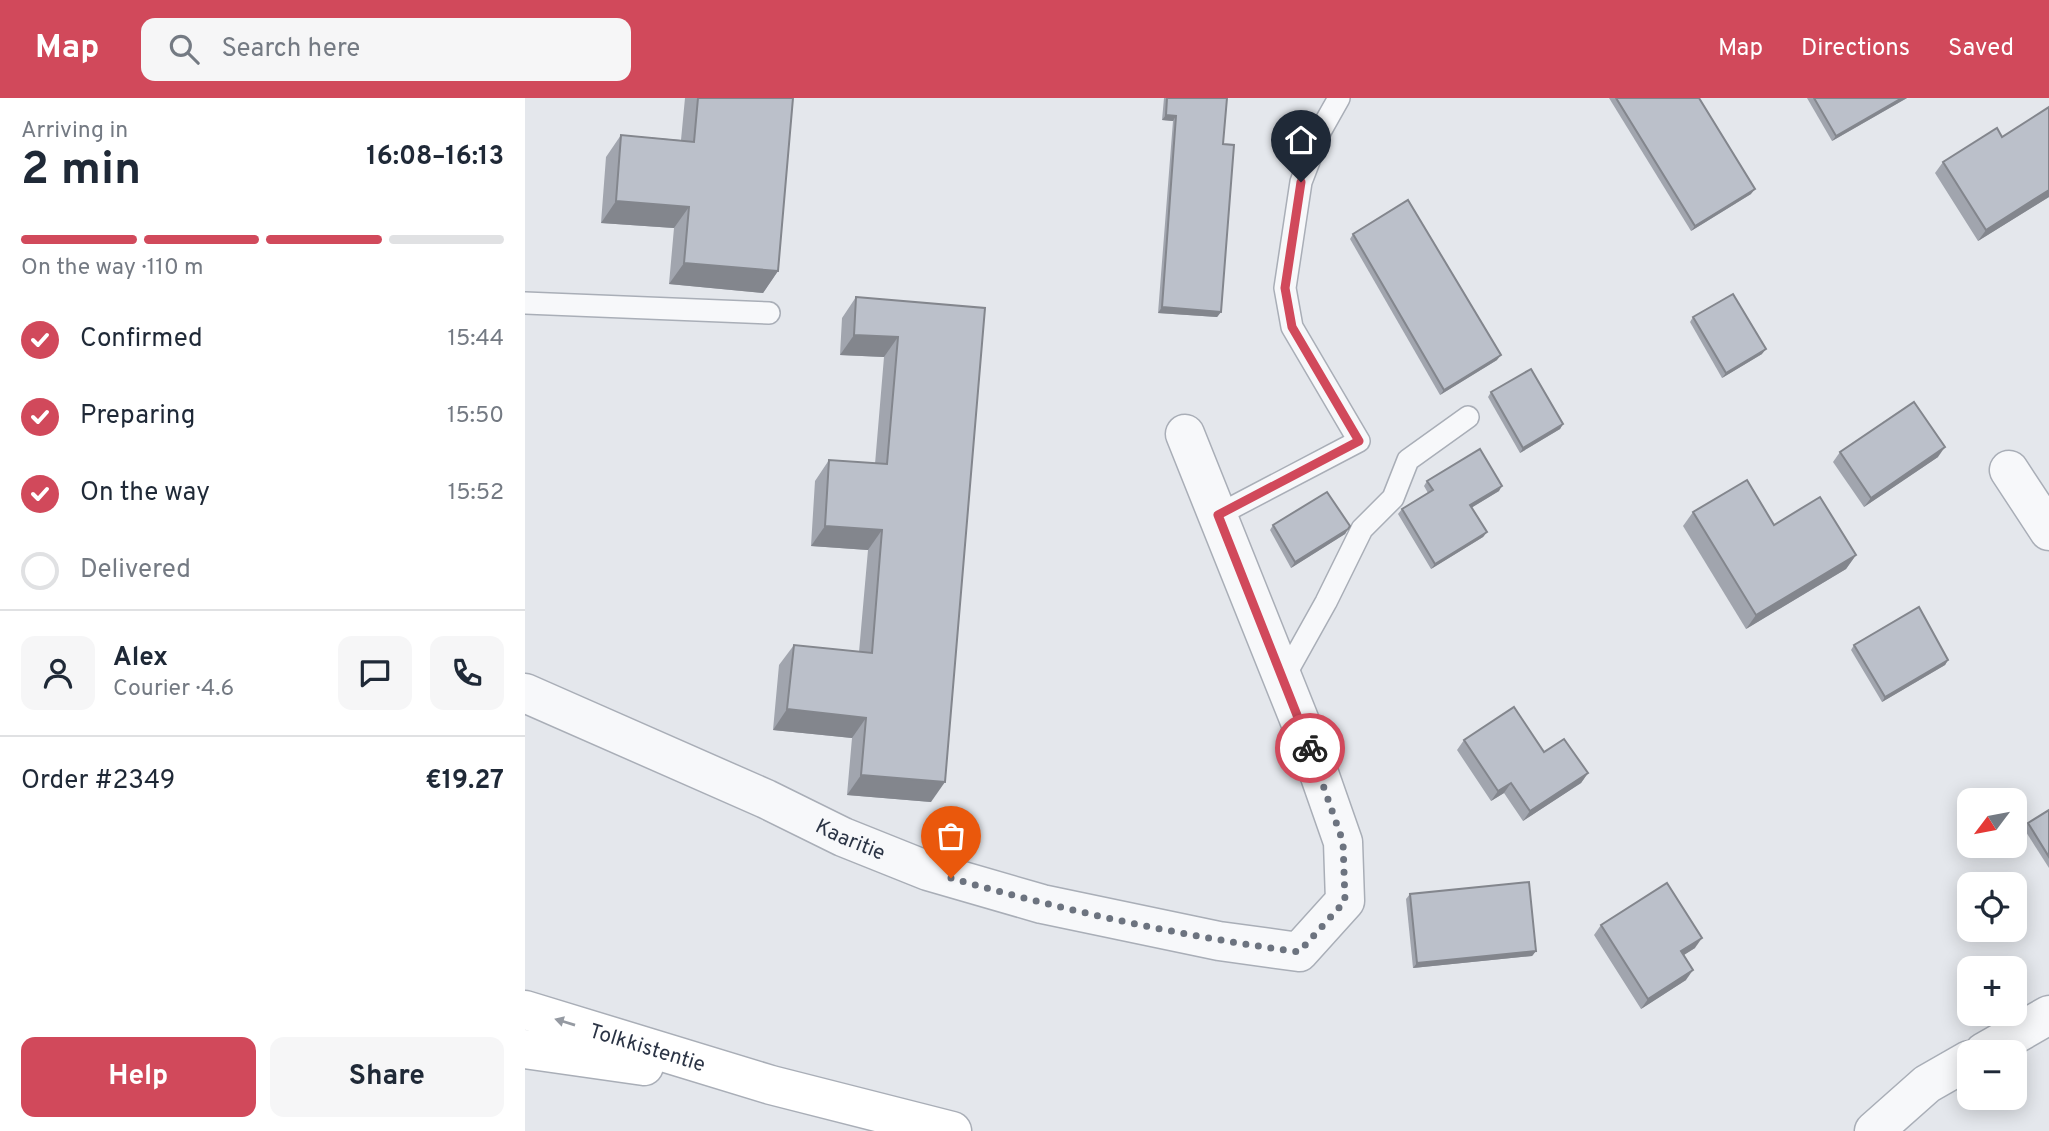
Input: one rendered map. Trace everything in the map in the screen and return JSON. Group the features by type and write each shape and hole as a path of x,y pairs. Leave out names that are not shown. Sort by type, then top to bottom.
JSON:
{"street":[{"name":"Kaaritie","path":"525,693 766,799 843,837 928,871 1042,904 1219,941 1299,952 1345,901 1343,842 1283,679 1185,434"},
{"path":"2009,470 2049,531"},
{"name":"Tolkkistentie","path":"525,1010 771,1085 952,1131"},
{"path":"2005,1040 2049,1015"},
{"name":"Tolkkistentie","path":"525,1049 771,1085"},
{"path":"1874,1131 1927,1084 1957,1067"}],"lane":[{"path":"1218,515 1359,441 1292,327 1285,288 1301,182 1321,130 1339,98"},
{"path":"525,303 769,313"},
{"path":"1283,679 1326,602 1362,528 1393,498 1408,460 1468,417"}],"building":[{"path":"698,98 793,98 778,271 684,263 689,207 616,201 621,135 694,142"},
{"path":"1167,98 1227,98 1223,144 1234,145 1221,312 1162,307 1176,116 1166,115"},
{"path":"1616,98 1699,98 1755,189 1695,226"},
{"path":"1814,98 1902,98 1836,136"},
{"path":"2049,107 2049,190 1986,230 1943,162 1997,128 2002,137"},
{"path":"1408,200 1501,355 1444,390 1353,234"},
{"path":"1733,294 1766,349 1726,373 1693,317"},
{"path":"856,297 985,308 945,782 861,775 866,718 787,709 794,645 872,653 882,530 825,526 829,460 887,464 898,337 854,335"},
{"path":"1531,369 1563,424 1523,448 1491,392"},
{"path":"1914,402 1945,447 1871,498 1840,452"},
{"path":"1480,449 1502,486 1470,505 1487,532 1435,564 1402,509 1433,490 1427,481"},
{"path":"1747,480 1774,525 1820,497 1856,555 1756,615 1693,512"},
{"path":"1327,492 1350,526 1295,562 1273,525"},
{"path":"1919,607 1948,660 1885,697 1854,645"},
{"path":"1514,707 1544,752 1564,739 1588,773 1530,811 1511,783 1498,791 1464,740"},
{"path":"2049,810 2049,857 2028,823"},
{"path":"1529,882 1536,951 1417,963 1410,894"},
{"path":"1667,883 1702,938 1681,951 1693,970 1648,999 1601,925"}],"way so far":[{"path":"951,878 1042,904 1219,941 1299,952 1345,901 1343,842 1310,748"}],"route":[{"path":"1301,182 1285,288 1292,327 1359,441 1218,515 1310,748"}]}
